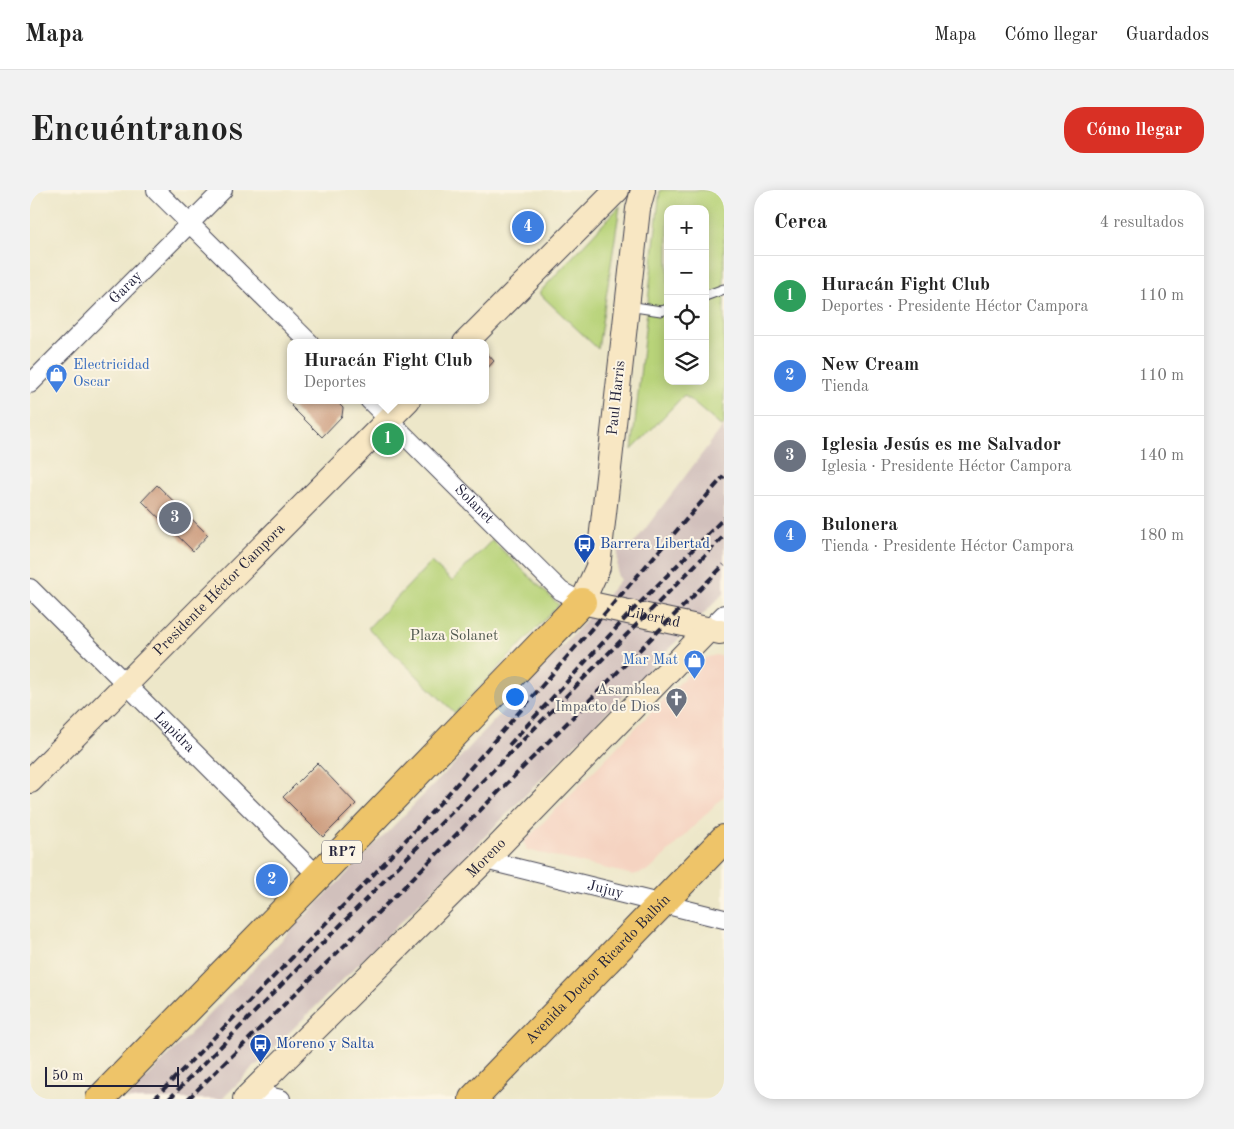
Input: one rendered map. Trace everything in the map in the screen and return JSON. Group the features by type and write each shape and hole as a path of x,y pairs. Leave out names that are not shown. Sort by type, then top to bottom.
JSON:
{"main road":[{"name":"RP7","path":"100,1099 582,602"},
{"name":"Avenida Doctor Ricardo Balbín","path":"473,1099 724,839"}],"street":[{"path":"156,190 306,339"},
{"name":"Garay","path":"30,384 223,190"},
{"path":"469,339 617,190"},
{"name":"Paul Harris","path":"582,602 598,567 638,209 643,190"},
{"name":"Solanet","path":"373,404 561,591 582,602"},
{"name":"Presidente Héctor Campora","path":"30,781 404,404"},
{"name":"Lapidra","path":"30,588 318,876"},
{"name":"Libertad","path":"582,602 719,625"},
{"name":"Moreno","path":"248,1096 719,625"},
{"name":"Jujuy","path":"485,860 660,905 724,919"},
{"path":"248,1096 281,1099"}],"lane":[{"path":"708,295 724,289"},
{"path":"628,306 664,310"}],"shaded area":[{"path":"724,425 724,593 398,925 222,1099 126,1099 453,765 573,635 620,580 617,574 618,549 629,550"},
{"path":"716,655 724,657 724,796 650,870 633,875 527,850 524,842 704,658"}],"green space":[{"path":"660,190 724,190 724,425 722,427 684,395 632,450"},
{"path":"620,206 598,349 539,293"},
{"name":"Plaza Solanet","path":"492,540 559,605 455,713 368,628 431,562 452,581"}],"building":[{"path":"489,355 494,361 489,367"},
{"path":"293,404 339,404 343,408 342,416 322,437 291,406"},
{"path":"157,485 208,535 193,551 142,501"},
{"path":"317,763 356,804 323,837 283,797"}],"railway":[{"path":"154,1099 375,873 442,801 724,476"},
{"path":"509,745 631,612 724,518"},
{"path":"169,1099 724,536"},
{"path":"188,1099 406,885 724,565"}],"place":[{"name":"Bulonera","path":"528,227"},
{"name":"Electricidad Oscar","path":"57,393"},
{"name":"Huracán Fight Club","path":"388,439"},
{"name":"Iglesia Jesús es me Salvador","path":"175,518"},
{"name":"Barrera Libertad","path":"584,563"},
{"name":"Mar Mat","path":"694,679"},
{"name":"Asamblea Impacto de Dios","path":"676,718"},
{"name":"New Cream","path":"272,880"},
{"name":"Moreno y Salta","path":"260,1063"}]}
